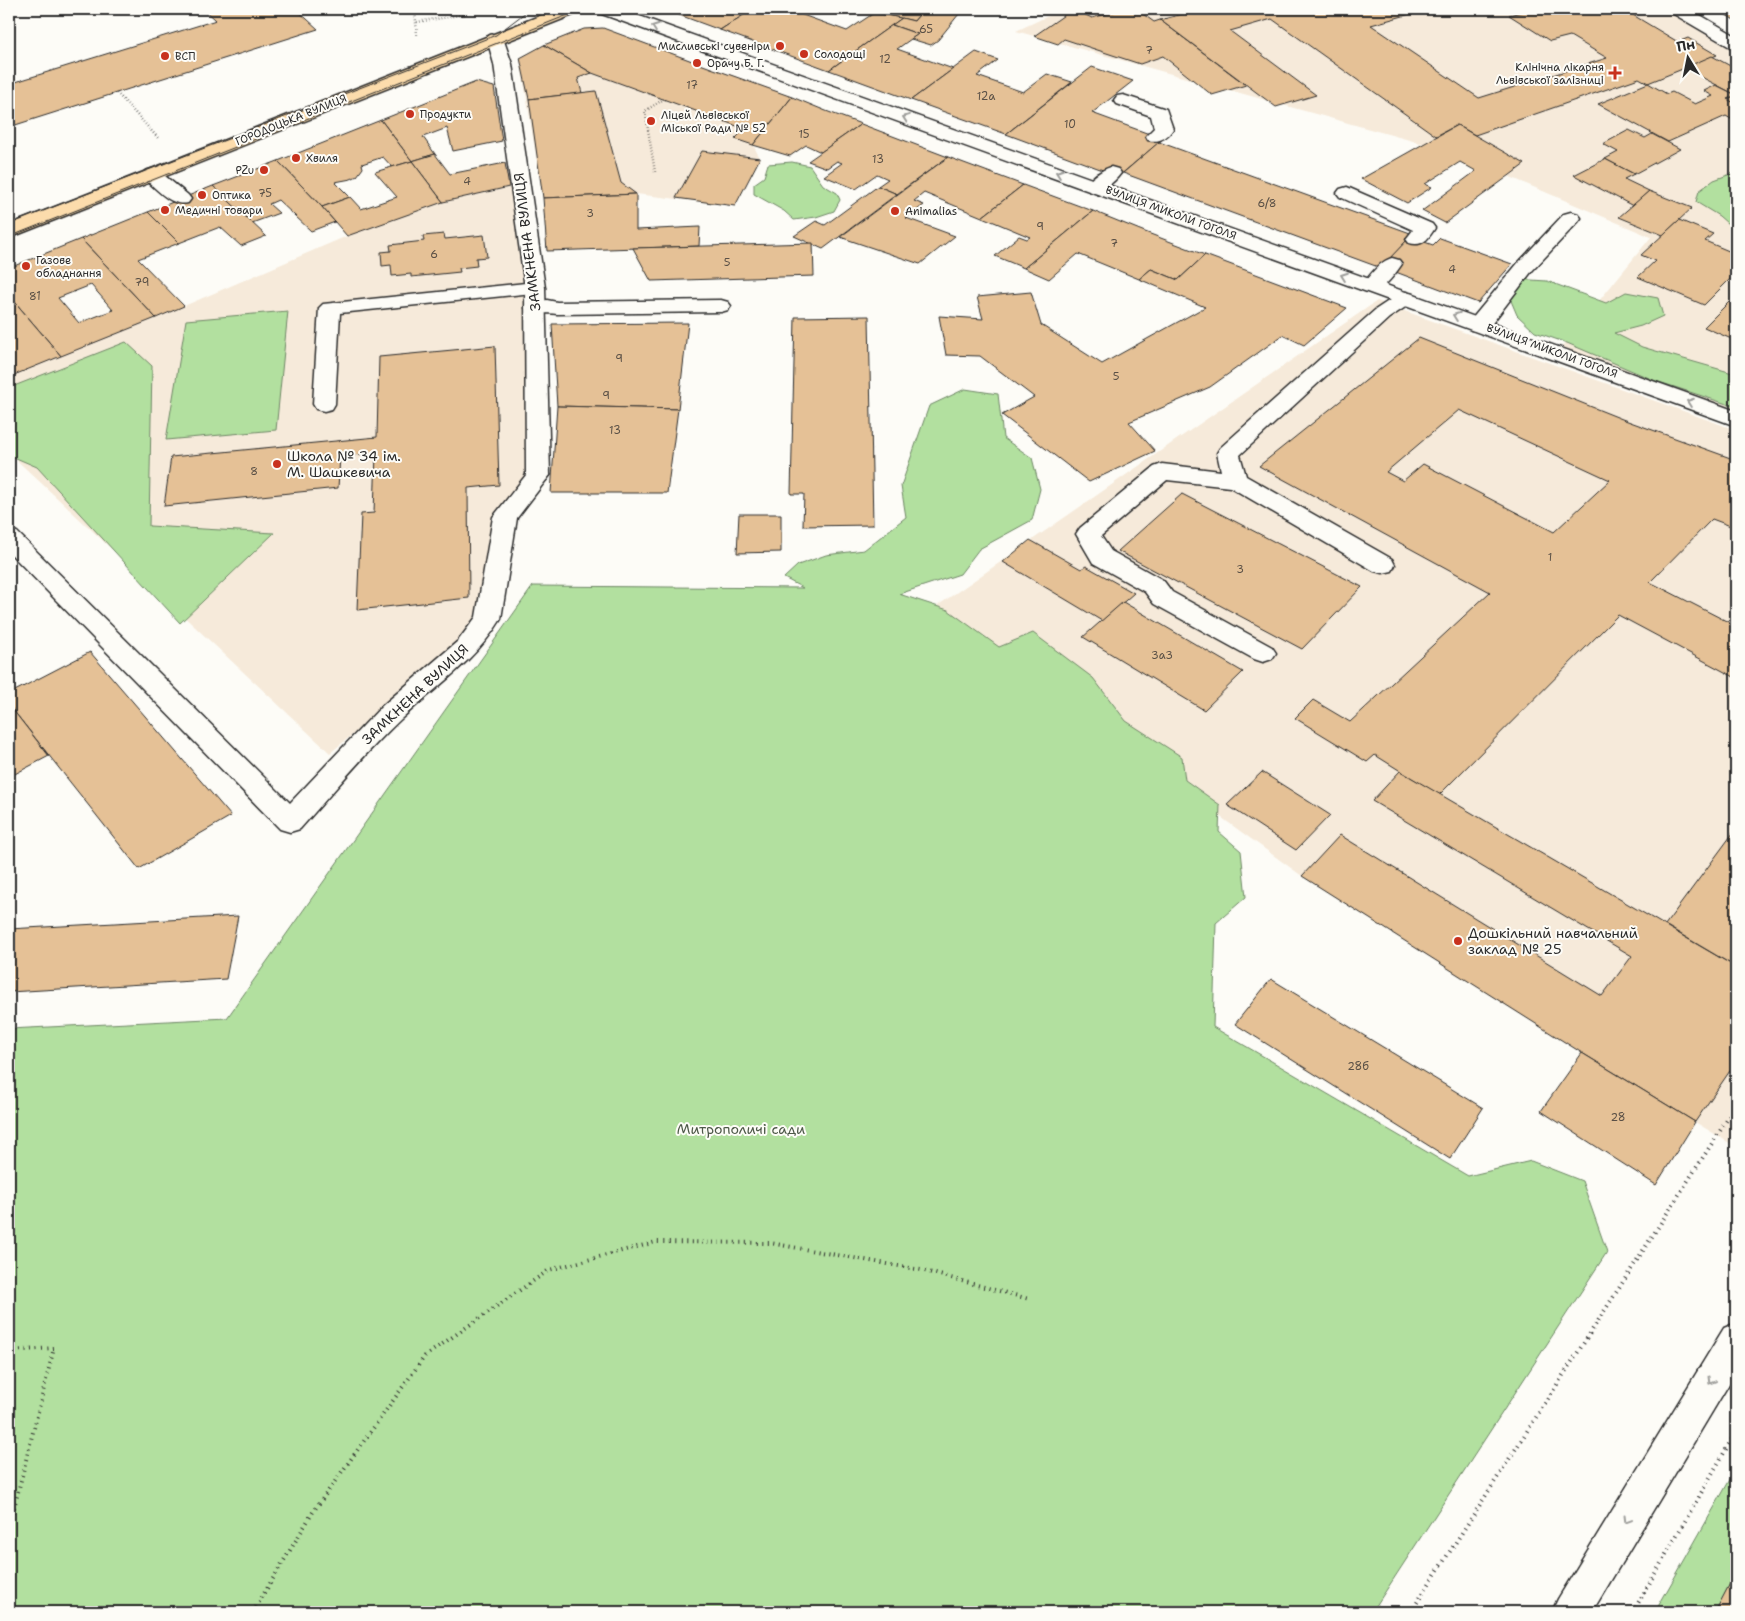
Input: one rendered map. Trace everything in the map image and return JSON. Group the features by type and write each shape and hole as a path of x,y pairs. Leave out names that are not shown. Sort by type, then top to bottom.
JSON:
{"main road":[{"name":"ГОРОДОЦЬКА ВУЛИЦЯ","path":"9,232 496,39 564,10"}],"street":[{"name":"ВУЛИЦЯ МИКОЛИ ГОГОЛЯ","path":"605,9 1736,418"},
{"path":"1678,9 1736,43"},
{"name":"ЗАМКНЕНА ВУЛИЦЯ","path":"9,538 290,821 391,713 467,647 488,619 505,517 538,475 535,298 503,64 496,39"},
{"path":"1123,100 1159,113 1164,128 1155,136"},
{"path":"1095,186 1111,173"},
{"path":"152,175 181,199"},
{"path":"1347,194 1425,228 1416,239"},
{"path":"1479,325 1525,267 1571,218"},
{"path":"1372,286 1392,264"},
{"path":"324,404 330,308 535,298 547,306 721,306"},
{"path":"1235,480 1228,453 1382,314 1406,298"},
{"path":"1262,653 1163,598 1154,586 1102,558 1088,534 1162,472 1235,480 1383,565"},
{"path":"1571,1612 1736,1340"}],"path":[{"path":"417,40 415,10 421,9"},
{"path":"416,22 471,13"},
{"path":"117,93 163,143"},
{"path":"655,172 645,111 664,99"},
{"path":"1411,1612 1736,1106"},
{"path":"253,1612 313,1512 425,1356 549,1270 656,1242 770,1242 921,1270 1029,1299"},
{"path":"9,1351 54,1348 9,1528"},
{"path":"1633,1612 1736,1432"}],"shaded area":[{"path":"1063,9 1668,9 1736,48 1736,413 1559,350 1651,237 1449,151 1016,31"},
{"name":"Ліцей Львівської Міської Ради № 52","path":"603,28 792,97 753,145 760,158 735,206 636,194 543,198 520,58 584,29"},
{"name":"Школа № 34 ім. М. Шашкевича","path":"515,186 529,286 534,475 496,522 481,617 454,652 330,753 9,453 9,377 184,306 347,236 443,202"},
{"path":"1377,301 1736,430 1736,1147 1582,1053 1302,876 1193,797 784,712"}],"green space":[{"path":"792,162 810,166 823,185 837,193 840,200 834,211 816,217 794,220 784,211 754,194 754,184 764,177 768,164"},
{"path":"1736,172 1736,231 1719,216 1696,202 1699,191 1714,180"},
{"path":"1515,279 1547,281 1606,303 1626,292 1658,298 1663,316 1641,326 1614,333 1642,347 1736,374 1736,407 1656,381 1567,343 1535,332 1517,315 1509,296"},
{"path":"288,311 276,430 166,440 186,320"},
{"path":"126,342 152,366 149,526 274,533 180,623 37,467 9,455 9,388"},
{"name":"Митрополичі сади","path":"965,389 998,394 1003,438 1032,458 1040,489 1032,520 979,549 960,574 899,594 948,610 999,647 1033,633 1093,678 1126,721 1182,757 1185,780 1220,805 1219,832 1241,851 1246,897 1216,923 1213,1027 1468,1176 1531,1161 1582,1181 1607,1252 1372,1612 9,1612 9,1029 227,1018 533,586 803,588 784,578 798,565 826,555 864,550 906,517 901,486 929,406"},
{"path":"1736,1469 1736,1612 1655,1612"}],"building":[{"name":"ВСП","path":"204,9 296,9 318,29 9,127 9,84 216,20"},
{"path":"663,9 753,9 720,30"},
{"path":"753,9 786,9 847,31 874,13 902,18 829,70 720,30"},
{"path":"883,9 924,9 914,21 879,13"},
{"path":"924,9 963,9 938,40 931,45 911,39 918,34 892,25 902,18 914,21"},
{"path":"1073,9 1092,18 1124,9 1136,9 1154,22 1160,20 1246,85 1212,95 1163,56 1140,64 1064,39 1058,44 1034,36"},
{"name":"Клінічна лікарня Львівської залізниці","path":"1201,9 1428,9 1371,25 1479,98 1607,58 1570,36 1550,41 1509,15 1529,10 1527,9 1623,9 1678,42 1688,38 1717,55 1648,83 1639,78 1475,135 1457,125 1436,136 1272,19 1230,31 1316,95 1276,107 1160,20"},
{"path":"1716,9 1736,9 1736,21"},
{"path":"892,25 918,34 897,49 953,69 911,100 829,70"},
{"path":"603,28 792,97 753,145 735,139 745,129 592,73 544,45 584,29"},
{"path":"544,45 592,73 578,78 582,93 529,99 520,58"},
{"path":"976,52 998,60 977,76 1023,92 1047,74 1072,82 1006,134 911,100"},
{"path":"1712,56 1736,69 1736,95 1684,68"},
{"path":"1092,67 1133,81 1092,113 1163,139 1119,176 1006,134"},
{"path":"476,82 494,87 502,141 453,151 447,128 423,137 435,154 412,161 381,120"},
{"path":"1648,83 1667,94 1672,92 1695,104 1713,96 1704,91 1716,85 1736,95 1727,99 1736,104 1736,122 1726,116 1668,142 1598,104"},
{"path":"596,91 621,183 636,194 543,198 529,99"},
{"path":"1736,95 1736,104 1727,99"},
{"path":"792,97 861,124 821,152 806,145 790,156 753,145"},
{"path":"381,120 412,161 392,167 383,157 362,164 363,168 357,176 335,182 350,197 322,207 278,161"},
{"path":"861,124 948,157 897,194 878,186 888,179 877,174 856,189 824,176 842,163 837,161 827,168 808,161"},
{"path":"1457,125 1525,164 1445,223 1422,211 1476,171 1460,162 1425,184 1432,187 1407,203 1361,179"},
{"path":"1629,130 1645,138 1652,134 1680,149 1634,174 1605,159 1618,152 1603,144"},
{"path":"1159,142 1413,234 1381,268 1123,173"},
{"path":"702,151 760,158 735,206 676,198"},
{"path":"435,154 450,174 505,163 509,187 443,202 412,161"},
{"name":"Animalias","path":"948,157 1023,185 982,217 924,193 914,201 924,205 906,218 955,236 920,264 840,237"},
{"path":"1605,159 1634,174 1624,179 1649,191 1633,206 1574,175"},
{"path":"278,161 335,222 311,231 278,200 269,204 279,213 252,223 213,186"},
{"path":"412,161 443,202 347,236 322,207 350,197 361,209 397,197 375,172"},
{"path":"1023,185 1093,211 1024,268 995,256 1019,236 1027,239 1030,237 982,217"},
{"path":"213,186 266,236 241,246 220,227 179,243 148,212"},
{"path":"878,186 897,194 823,249 794,236 816,221 825,225"},
{"path":"1649,191 1692,208 1663,235 1619,217"},
{"path":"636,194 636,230 700,227 699,246 547,251 543,198"},
{"path":"1093,211 1205,255 1178,280 1151,269 1139,279 1078,254 1049,279 1024,268"},
{"path":"148,212 179,243 138,259 184,306 156,318 81,239"},
{"path":"1679,220 1713,234 1705,241 1736,254 1736,273 1704,305 1638,277 1655,261 1641,255"},
{"path":"444,234 445,239 484,235 487,257 476,258 477,266 459,268 460,272 411,277 411,274 392,276 391,265 382,266 381,252 391,251 390,245 424,241 423,236"},
{"path":"1410,237 1433,245 1440,238 1512,264 1478,303 1393,271 1386,262"},
{"path":"81,239 156,318 61,356 9,295 9,268","holes":["91,285 113,310 79,323 58,298"]},
{"path":"813,243 814,276 651,281 633,248"},
{"path":"1205,255 1347,308 1304,345 1283,335 1210,387 1129,422 1155,451 1089,482 1002,415 1034,397 980,356 946,355 939,316 983,319 977,297 1031,292 1041,325 1102,364 1205,307 1139,279 1151,269 1178,280"},
{"path":"9,295 61,356 9,377"},
{"path":"1729,302 1736,305 1736,341 1704,327"},
{"path":"869,316 873,525 803,526 804,494 791,494 795,317"},
{"path":"688,323 678,409 557,406 552,324"},
{"path":"1419,338 1622,419 1736,460 1736,528 1712,519 1650,582 1736,626 1736,678 1618,615 1439,795 1375,755 1367,762 1295,718 1313,700 1350,722 1490,592 1259,466","holes":["1459,410 1610,480 1554,532 1423,464 1403,481 1386,472"]},
{"path":"495,346 499,485 468,488 469,598 357,610 361,514 374,513 376,453 340,456 338,488 164,506 171,457 377,437 379,357"},
{"path":"557,406 678,409 667,493 551,493"},
{"path":"1182,494 1362,587 1302,649 1118,551"},
{"path":"739,514 781,514 781,552 737,553"},
{"path":"1030,540 1081,569 1086,566 1134,593 1102,621 1003,562"},
{"path":"1123,602 1243,672 1204,710 1083,637"},
{"path":"90,652 231,816 139,869 9,705 9,694"},
{"path":"9,705 49,756 9,777"},
{"name":"Дошкільний навчальний заклад № 25","path":"1400,771 1736,967 1736,1062 1695,1122 1302,876 1340,835 1602,996 1632,956 1372,801"},
{"path":"1262,772 1330,815 1296,850 1227,805"},
{"path":"1736,829 1736,967 1665,925"},
{"path":"238,916 226,979 9,992 9,929"},
{"path":"1271,979 1483,1108 1450,1159 1235,1024"},
{"path":"1582,1053 1695,1122 1656,1185 1541,1111"},
{"path":"1736,1572 1736,1612 1715,1612"}],"tram line":[{"path":"9,224 496,35 530,9"},
{"path":"9,237 583,9"}],"place":[{"name":"Мисливські сувеніри","path":"780,46"},
{"name":"Солодощі","path":"804,54"},
{"name":"ВСП","path":"165,56"},
{"name":"Орачу Б. Г.","path":"697,63"},
{"name":"Клінічна лікарня Львівської залізниці","path":"1615,73"},
{"name":"Продукти","path":"410,114"},
{"name":"Ліцей Львівської Міської Ради № 52","path":"651,121"},
{"name":"Хвиля","path":"296,158"},
{"name":"PZu","path":"264,170"},
{"name":"Оптика","path":"202,195"},
{"name":"Медичні товари","path":"165,210"},
{"name":"Animalias","path":"895,211"},
{"name":"Газове обладнання","path":"26,266"},
{"name":"Школа № 34 ім. М. Шашкевича","path":"277,464"},
{"name":"Дошкільний навчальний заклад № 25","path":"1458,941"}]}
